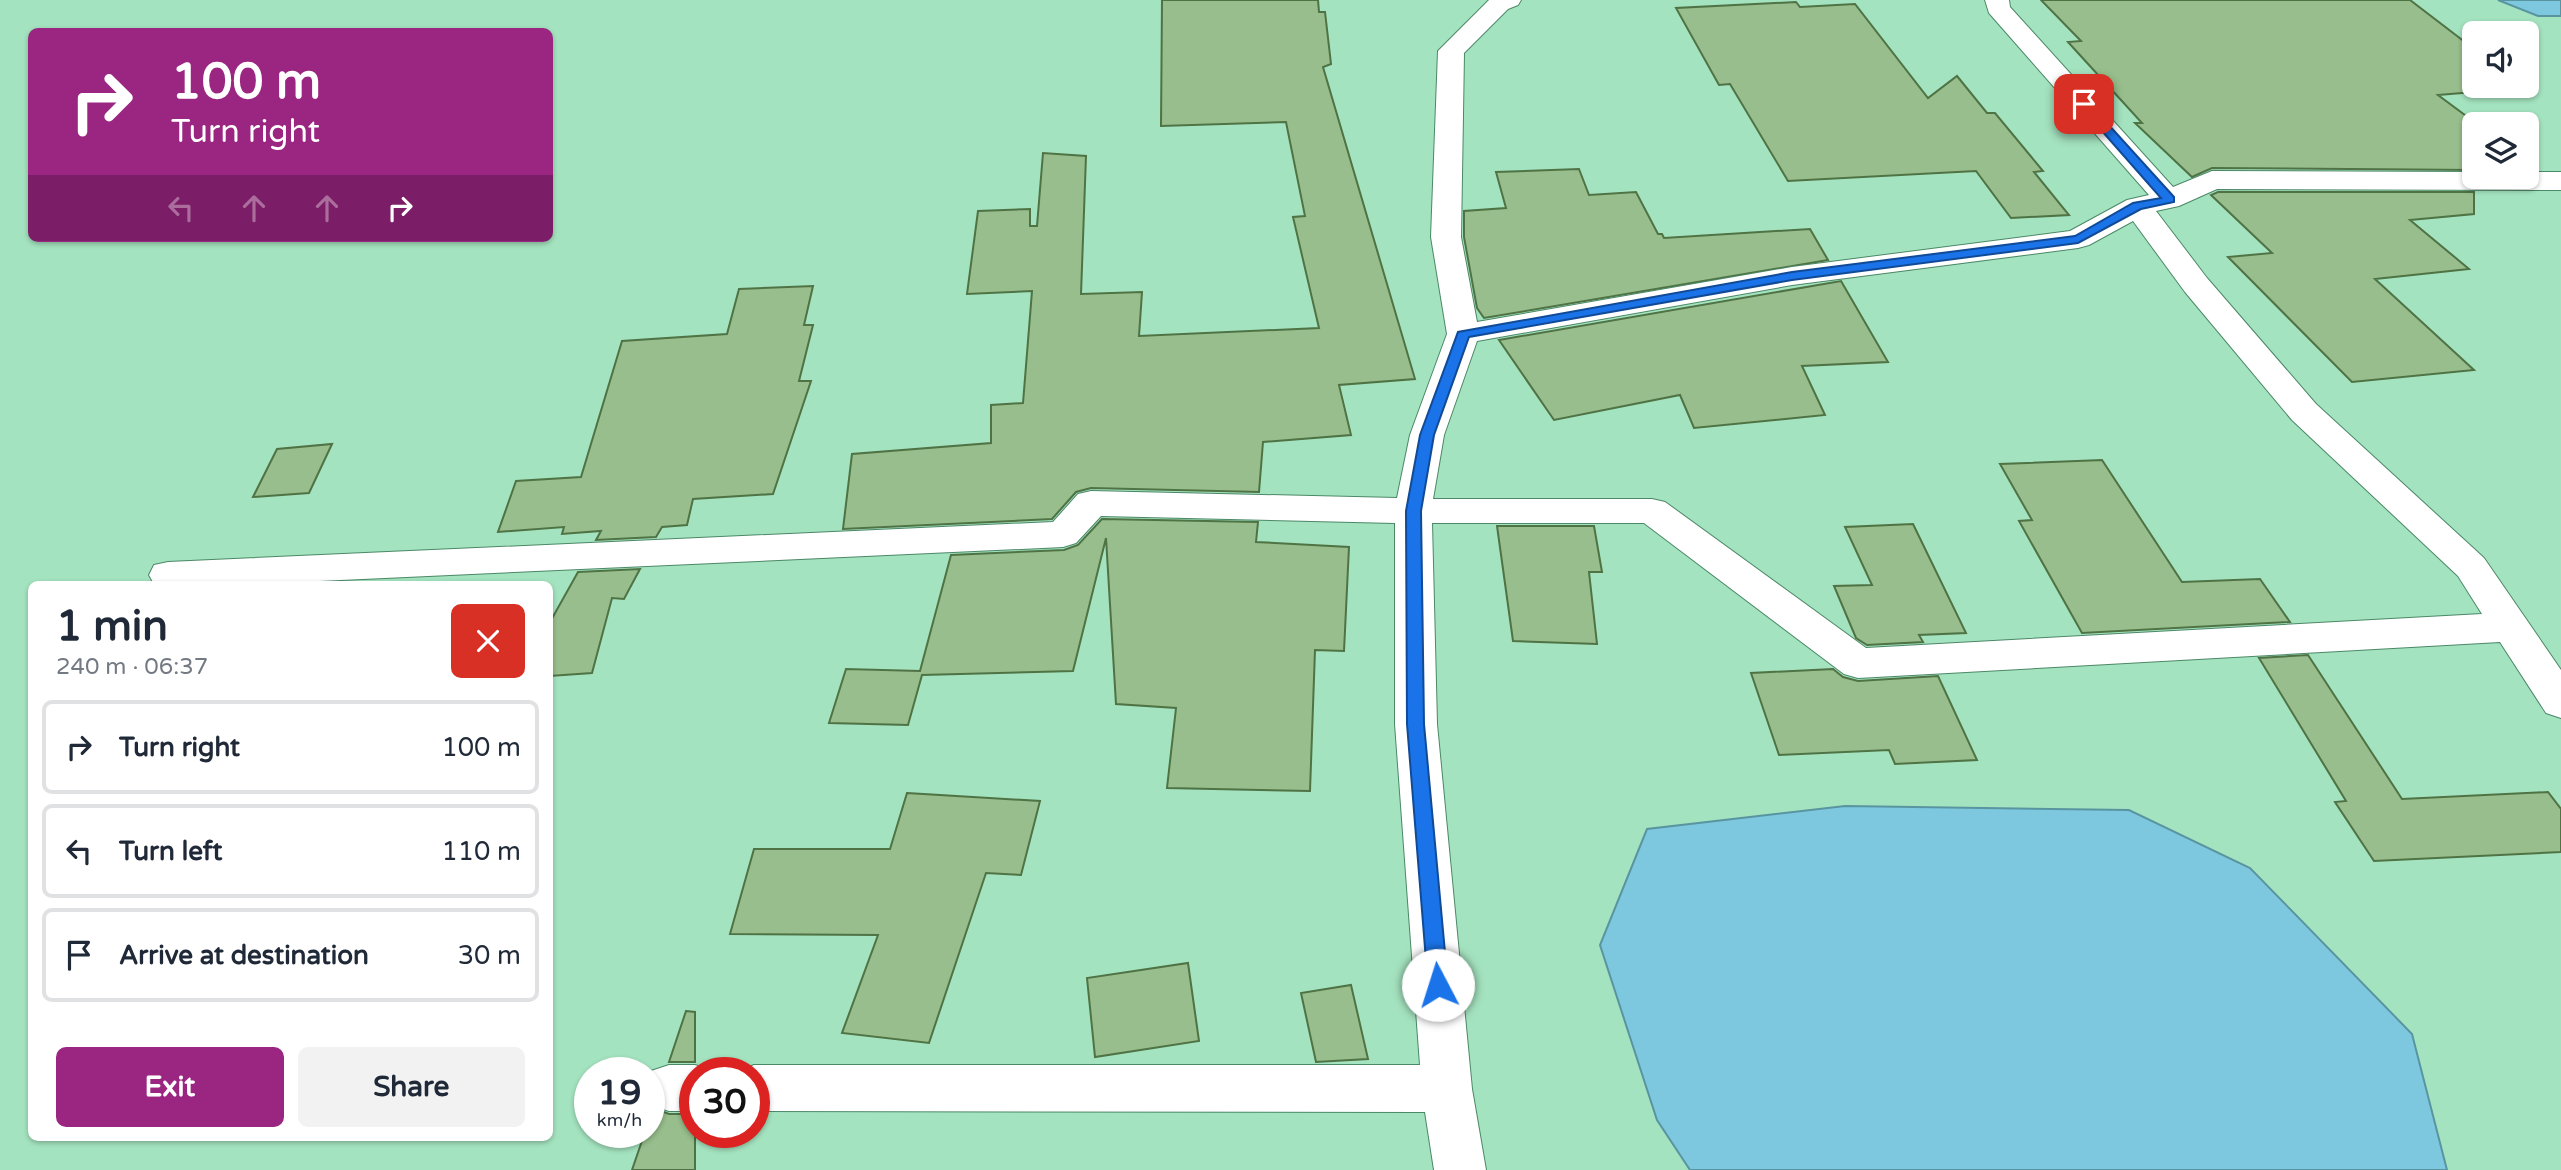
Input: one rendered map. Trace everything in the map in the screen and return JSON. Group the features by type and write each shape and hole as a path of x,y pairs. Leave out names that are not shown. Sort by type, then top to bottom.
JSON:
{"street":[{"path":"1461,1170 1447,1089 1416,724 1413,511 1427,435 1463,334 1446,237 1451,51 1499,4 1509,0"},
{"path":"1997,0 1998,8 2153,203 2196,285 2304,412 2471,566 2561,702"},
{"path":"1463,334 1792,276 2078,239 2153,203 2211,180 2561,181"},
{"path":"169,575 1063,534 1091,503 1413,511 1651,511 1858,663 2511,627"},
{"path":"770,1088 1447,1089"}],"water":[{"path":"2498,0 2561,0 2561,16 2538,16"},
{"path":"1845,806 2129,810 2250,868 2412,1034 2447,1170 1690,1170 1657,1120 1600,945 1647,829"}],"building":[{"path":"1162,0 1318,0 1319,12 1325,12 1331,64 1323,67 1415,379 1339,385 1351,435 1263,442 1259,492 1091,488 1076,492 1052,519 843,529 852,454 991,443 991,405 1023,403 1032,291 967,294 978,211 1030,209 1030,226 1037,226 1043,153 1086,156 1081,294 1142,292 1139,336 1319,328 1293,217 1305,216 1286,122 1161,126"},
{"path":"2041,0 2410,0 2462,40 2462,93 2438,95 2462,113 2462,170 2212,168 2192,177 2135,123 2142,123 2068,42 2081,41"},
{"path":"1796,2 1800,7 1855,4 1928,98 1957,76 1987,113 1995,113 2043,171 2034,172 2069,215 2011,218 1976,171 1788,181 1730,84 1719,85 1676,8"},
{"path":"1579,169 1589,195 1636,192 1658,234 1662,234 1664,238 1810,229 1828,260 1484,318 1477,308 1464,237 1464,211 1506,208 1496,172"},
{"path":"2218,192 2474,192 2474,214 2410,220 2469,269 2375,279 2474,370 2352,382 2228,257 2272,253 2211,195"},
{"path":"1841,281 1888,362 1802,366 1825,415 1694,428 1680,395 1554,420 1499,340"},
{"path":"813,286 804,325 813,325 799,381 811,381 773,494 693,499 687,525 662,527 656,537 596,540 601,531 562,534 564,527 498,532 516,481 581,477 622,341 727,334 739,289"},
{"path":"332,444 309,493 253,497 277,449"},
{"path":"2102,460 2182,582 2260,579 2290,622 2082,633 2019,521 2032,520 2000,464"},
{"path":"1102,519 1258,522 1256,542 1349,547 1344,651 1315,650 1310,791 1167,788 1176,708 1116,704 1106,538 1073,671 922,675 908,725 829,723 846,669 920,671 951,555 1064,550 1078,545"},
{"path":"1913,524 1966,633 1919,635 1923,642 1867,645 1856,638 1834,586 1872,585 1845,527"},
{"path":"1497,526 1594,526 1602,572 1589,572 1597,644 1513,641"},
{"path":"640,569 624,599 612,598 592,673 553,676 553,617 578,572"},
{"path":"2308,655 2402,799 2548,792 2561,809 2561,852 2374,861 2335,802 2346,801 2259,658"},
{"path":"1833,669 1843,677 1858,681 1938,676 1977,760 1895,764 1889,750 1779,755 1751,673"},
{"path":"907,793 1040,801 1021,875 986,873 929,1043 842,1033 878,935 730,934 754,849 890,849"},
{"path":"1188,963 1199,1041 1095,1057 1087,978"},
{"path":"1351,985 1368,1059 1316,1062 1301,993"},
{"path":"686,1011 695,1012 695,1057 679,1057 679,1062 669,1062"},
{"path":"665,1112 679,1114 679,1148 695,1148 695,1170 632,1170 640,1148 665,1148"}],"route":[{"path":"1438,985 1416,724 1413,511 1427,435 1463,334 1792,276 2078,239 2137,206 2169,200 2084,104"}]}
